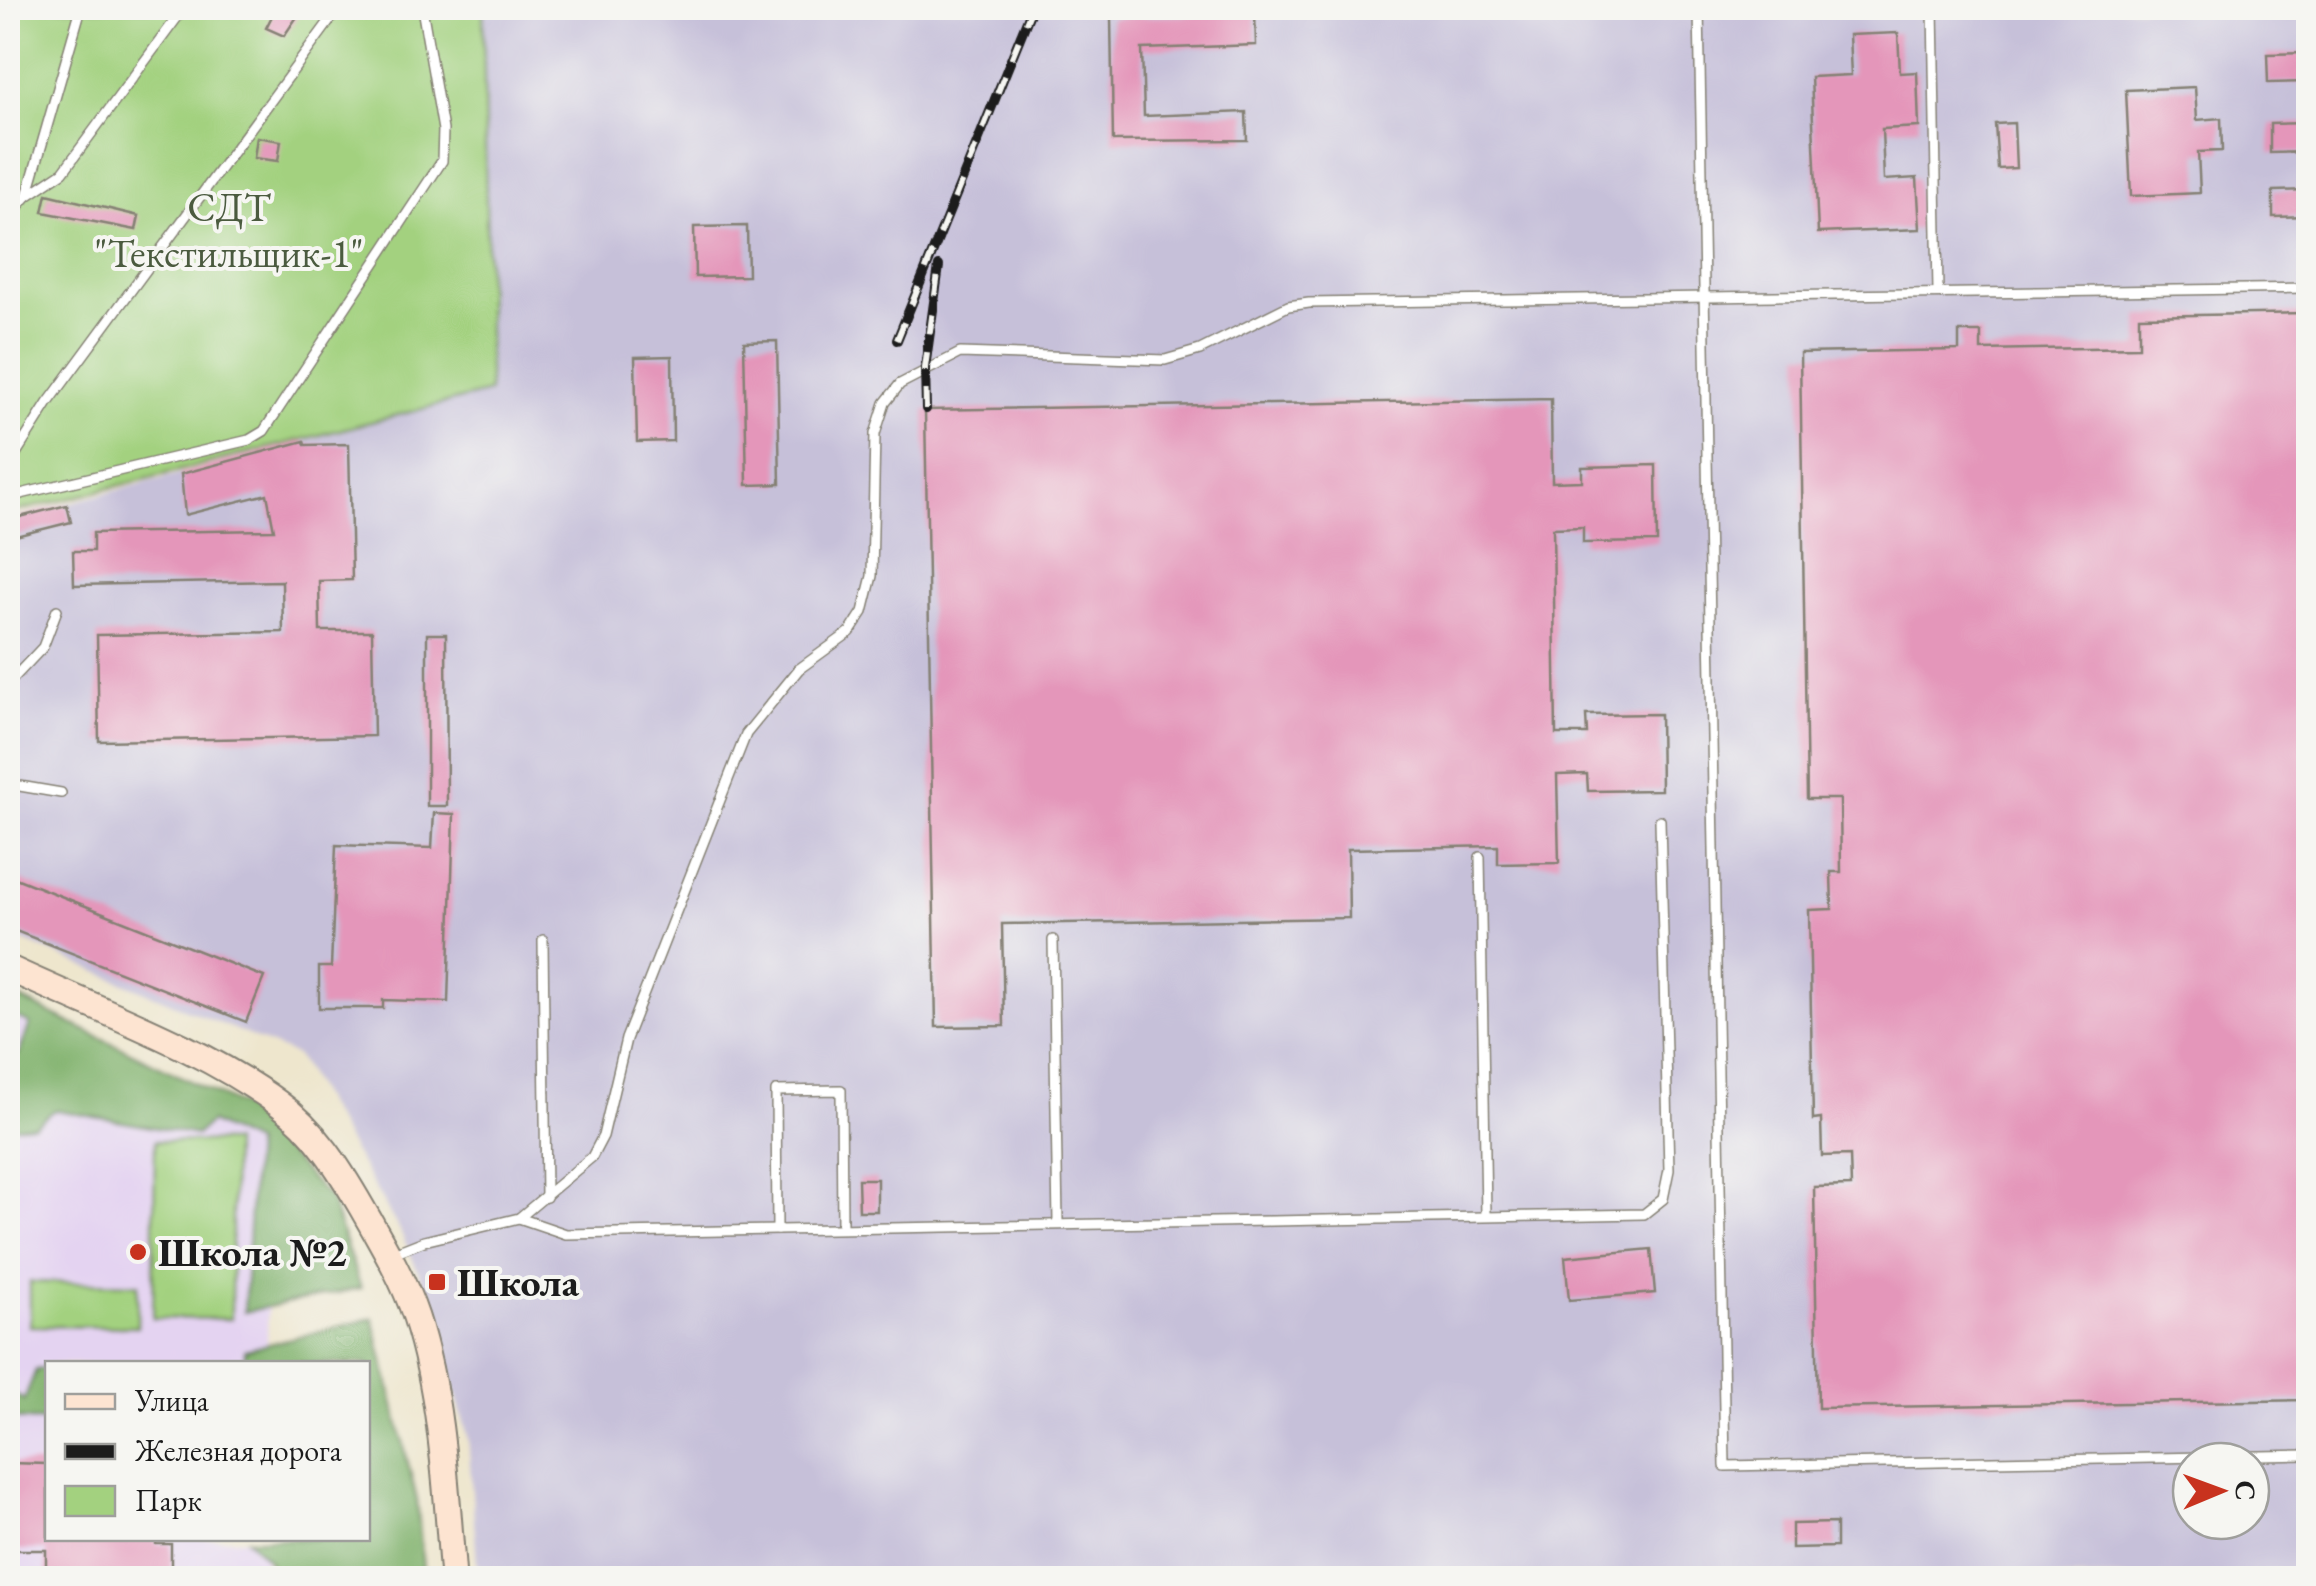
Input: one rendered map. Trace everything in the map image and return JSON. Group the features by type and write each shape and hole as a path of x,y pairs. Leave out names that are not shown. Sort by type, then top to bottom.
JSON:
{"main road":[{"path":"8,968 232,1073 280,1104 312,1134 345,1178 389,1255 415,1315 430,1367 441,1433 453,1578"}],"lane":[{"path":"27,196 82,8"},
{"path":"8,218 27,196 63,172 184,8"},
{"path":"8,466 48,403 339,8"},
{"path":"8,497 248,440 264,431 442,161 443,130 422,8"},
{"path":"1699,8 1724,1466 2308,1455"},
{"path":"1932,8 1938,292"},
{"path":"389,1255 424,1240 519,1218 580,1171 603,1136 626,1039 746,734 799,669 850,632 863,612 872,576 875,434 886,403 900,384 960,353 1165,360 1200,350 1266,314 1298,304 2308,288"},
{"path":"8,684 43,647 57,610"},
{"path":"8,784 60,793"},
{"path":"519,1218 566,1234 1644,1214 1663,1199 1669,1170 1660,820"},
{"path":"1480,857 1486,1215"},
{"path":"544,940 546,1197"},
{"path":"1053,940 1058,1222"},
{"path":"777,1230 776,1090 841,1090 842,1228"}],"shaded area":[{"path":"481,8 2308,8 2308,1578 478,1578 468,1436 422,1280 401,1233 297,1056 8,934 8,519 485,393"},
{"name":"Школа №2","path":"8,1003 270,1141 267,1361 45,1361 45,1541 265,1541 265,1578 8,1578"}],"green space":[{"name":"СДТ \"Текстильщик-1\"","path":"8,8 483,8 489,392 8,514"},
{"path":"8,993 242,1106 330,1199 361,1288 244,1312 254,1143 210,1122 196,1135 55,1110 35,1125 8,1127 8,1056 19,1054 30,1024 8,1013"},
{"path":"155,1141 233,1142 231,1319 153,1318"},
{"path":"30,1282 138,1284 137,1327 30,1326"},
{"path":"373,1318 417,1500 424,1578 270,1578 269,1561 249,1541 370,1541 370,1361 245,1361 245,1350"},
{"path":"45,1368 45,1421 8,1419 8,1390 24,1400 36,1370"}],"building":[{"path":"258,8 303,8 284,36 266,28 273,14"},
{"path":"1255,13 1256,45 1142,49 1144,116 1246,112 1247,140 1113,141 1111,18"},
{"path":"1898,33 1900,73 1917,72 1919,127 1882,129 1884,180 1917,178 1920,229 1818,233 1811,77 1851,75 1849,35"},
{"path":"2308,53 2308,82 2268,83 2267,54"},
{"path":"2195,87 2197,120 2221,118 2222,151 2198,152 2200,193 2131,196 2126,90"},
{"path":"2014,123 2016,168 1998,169 1995,124"},
{"path":"2308,123 2308,152 2270,153 2270,124"},
{"path":"257,137 281,141 278,161 254,158"},
{"path":"2308,190 2308,216 2273,217 2273,191"},
{"path":"47,194 139,216 136,230 43,212"},
{"path":"747,226 748,276 695,277 694,227"},
{"path":"2308,313 2308,1400 1818,1408 1814,1187 1851,1186 1850,1155 1822,1156 1821,1119 1813,1120 1809,910 1832,909 1831,872 1841,872 1840,799 1807,799 1800,353 1959,350 1959,332 1981,332 1981,350 2139,347 2139,316"},
{"path":"777,341 780,484 747,485 744,342"},
{"path":"672,356 673,441 637,442 635,357"},
{"path":"1551,399 1552,482 1582,481 1582,467 1656,465 1657,542 1583,543 1583,527 1553,528 1556,734 1587,734 1586,715 1660,714 1661,790 1588,791 1587,774 1557,775 1559,863 1498,864 1498,846 1348,849 1349,918 1002,924 1004,1026 936,1027 925,410"},
{"path":"304,441 305,445 349,444 352,580 319,581 320,631 372,631 374,736 99,741 97,635 283,632 282,581 74,585 73,551 93,551 93,533 274,530 267,494 185,515 181,474"},
{"path":"67,505 71,522 8,538 8,520"},
{"path":"427,634 446,634 447,806 427,806"},
{"path":"434,813 454,814 448,1002 383,1000 383,1008 319,1008 319,967 331,967 336,845 432,848"},
{"path":"8,875 264,977 246,1022 8,928"},
{"path":"858,1179 877,1179 877,1211 859,1211"},
{"path":"1651,1249 1655,1293 1569,1300 1565,1257"},
{"path":"8,1463 45,1464 45,1541 171,1544 171,1578 46,1578 46,1550 8,1550"},
{"path":"1836,1523 1836,1547 1792,1548 1792,1524"}],"railway":[{"path":"897,340 1032,8"},
{"path":"926,409 925,368 939,266"}],"place":[{"name":"Школа №2","path":"138,1252"},
{"name":"Школа","path":"437,1282"}]}
